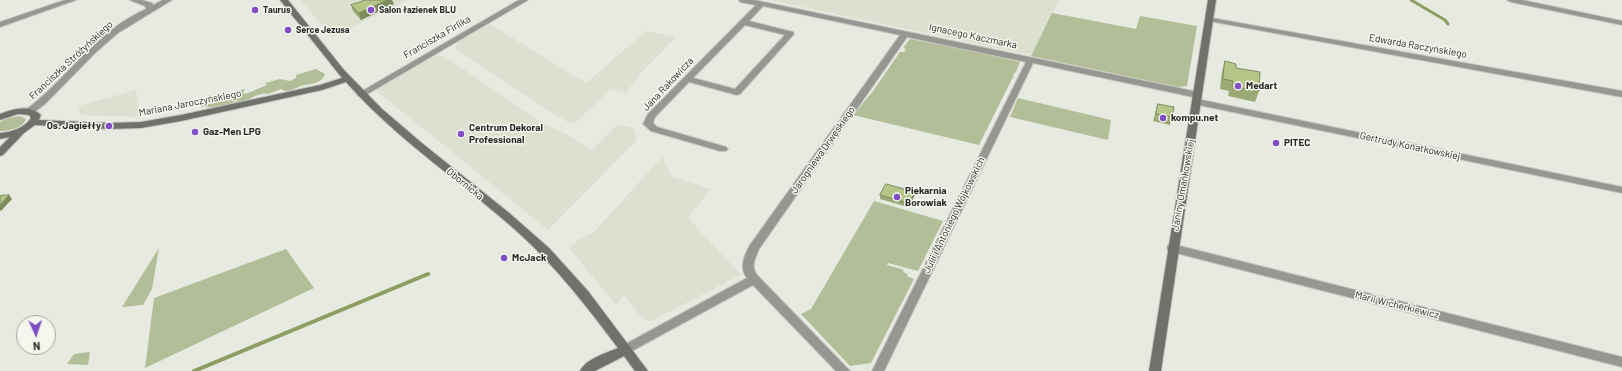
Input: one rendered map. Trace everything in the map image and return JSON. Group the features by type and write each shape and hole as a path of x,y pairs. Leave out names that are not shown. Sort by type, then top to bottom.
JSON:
{"street":[{"path":"0,25 72,0"},
{"path":"134,0 149,5 150,10"},
{"name":"Franciszka Stróżyńskiego","path":"30,111 49,98 77,67 115,31 168,0"},
{"name":"Obornicka","path":"284,0 361,94 389,120 542,248 562,268 642,371"},
{"name":"Franciszka Firlika","path":"361,94 524,0"},
{"name":"Ignacego Kaczmarka","path":"744,0 1030,59 1198,98"},
{"name":"Janiny Omańkowskiej","path":"1155,371 1172,248 1198,98 1212,0"},
{"path":"1511,0 1622,23"},
{"name":"Jana Rakowicza","path":"723,149 654,129 648,124 651,116 761,4"},
{"name":"Edwarda Raczyńskiego","path":"1209,19 1622,94"},
{"path":"687,78 737,92 790,34 743,22"},
{"name":"Jarogniewa Drwęskiego","path":"751,275 748,265 754,248 906,33"},
{"name":"Julii i Antoniego Wojkowskich","path":"878,371 1030,59"},
{"name":"Mariana Jaroczyńskiego","path":"34,122 109,126 155,123 316,88 348,79"},
{"name":"Gertrudy Konatkowskiej","path":"1198,98 1622,190"},
{"path":"0,112 30,111 36,115 34,122 22,130 0,153"},
{"path":"0,117 17,112"},
{"path":"0,136 22,130"},
{"name":"Marii Wicherkiewicz","path":"1172,248 1622,362"},
{"path":"586,371 597,363 678,322 751,275 844,371"}],"shaded area":[{"path":"300,0 408,0 332,37"},
{"path":"769,0 1059,0 1031,55"},
{"path":"490,24 586,83 646,31 676,37 639,75 626,93 611,89 575,123 568,122 552,113 455,49 457,43"},
{"path":"434,56 444,56 541,122 568,135 592,150 618,124 633,128 637,140 548,230 379,93 374,91"},
{"path":"136,90 141,117 80,115 79,106"},
{"path":"662,157 672,177 711,189 688,218 741,275 651,321 643,319 624,296 616,305 569,248 581,238 593,233"}],"green space":[{"path":"1052,13 1136,29 1140,16 1197,26 1187,86 1178,87 1031,56"},
{"path":"910,39 965,49 1020,62 979,145 853,115 873,91 900,52 904,52 906,49 903,48"},
{"path":"316,69 325,74 321,80 315,83 301,86 289,91 281,89 268,94 260,94 230,105 217,107 200,106 204,101 245,89 243,94 248,93 267,85 265,83 280,79 290,81 296,78 296,75"},
{"path":"1018,98 1111,120 1108,140 1010,117"},
{"path":"20,116 26,119 22,125 11,130 0,131 0,122 8,118"},
{"path":"874,201 943,221 918,271 888,263 887,265 904,270 903,272 908,274 907,276 914,279 871,363 850,366 801,314 811,309"},
{"path":"159,248 152,289 143,305 122,307"},
{"path":"286,249 314,288 145,368 154,298"},
{"path":"90,352 88,365 67,364 74,354"}],"building":[{"path":"366,0 387,0 359,13 351,5"},
{"path":"1225,61 1236,64 1236,68 1260,72 1259,91 1232,86 1233,81 1223,79"},
{"path":"1158,104 1174,107 1172,117 1156,114"},
{"name":"Piekarnia Borowiak","path":"886,184 915,192 909,203 880,195"},
{"path":"9,195 0,205 0,196"}],"waterway":[{"path":"1411,0 1445,20 1448,24"},
{"path":"194,371 428,274"}],"place":[{"name":"Taurus","path":"255,10"},
{"name":"Salon łazienek BLU","path":"371,10"},
{"name":"Serce Jezusa","path":"288,30"},
{"name":"Medart","path":"1238,86"},
{"name":"kompu.net","path":"1163,118"},
{"name":"Os. Jagiełły","path":"109,126"},
{"name":"Gaz-Men LPG","path":"195,132"},
{"name":"Centrum Dekoral Professional","path":"461,134"},
{"name":"PITEC","path":"1276,143"},
{"name":"Piekarnia Borowiak","path":"897,197"},
{"name":"McJack","path":"504,258"}]}
